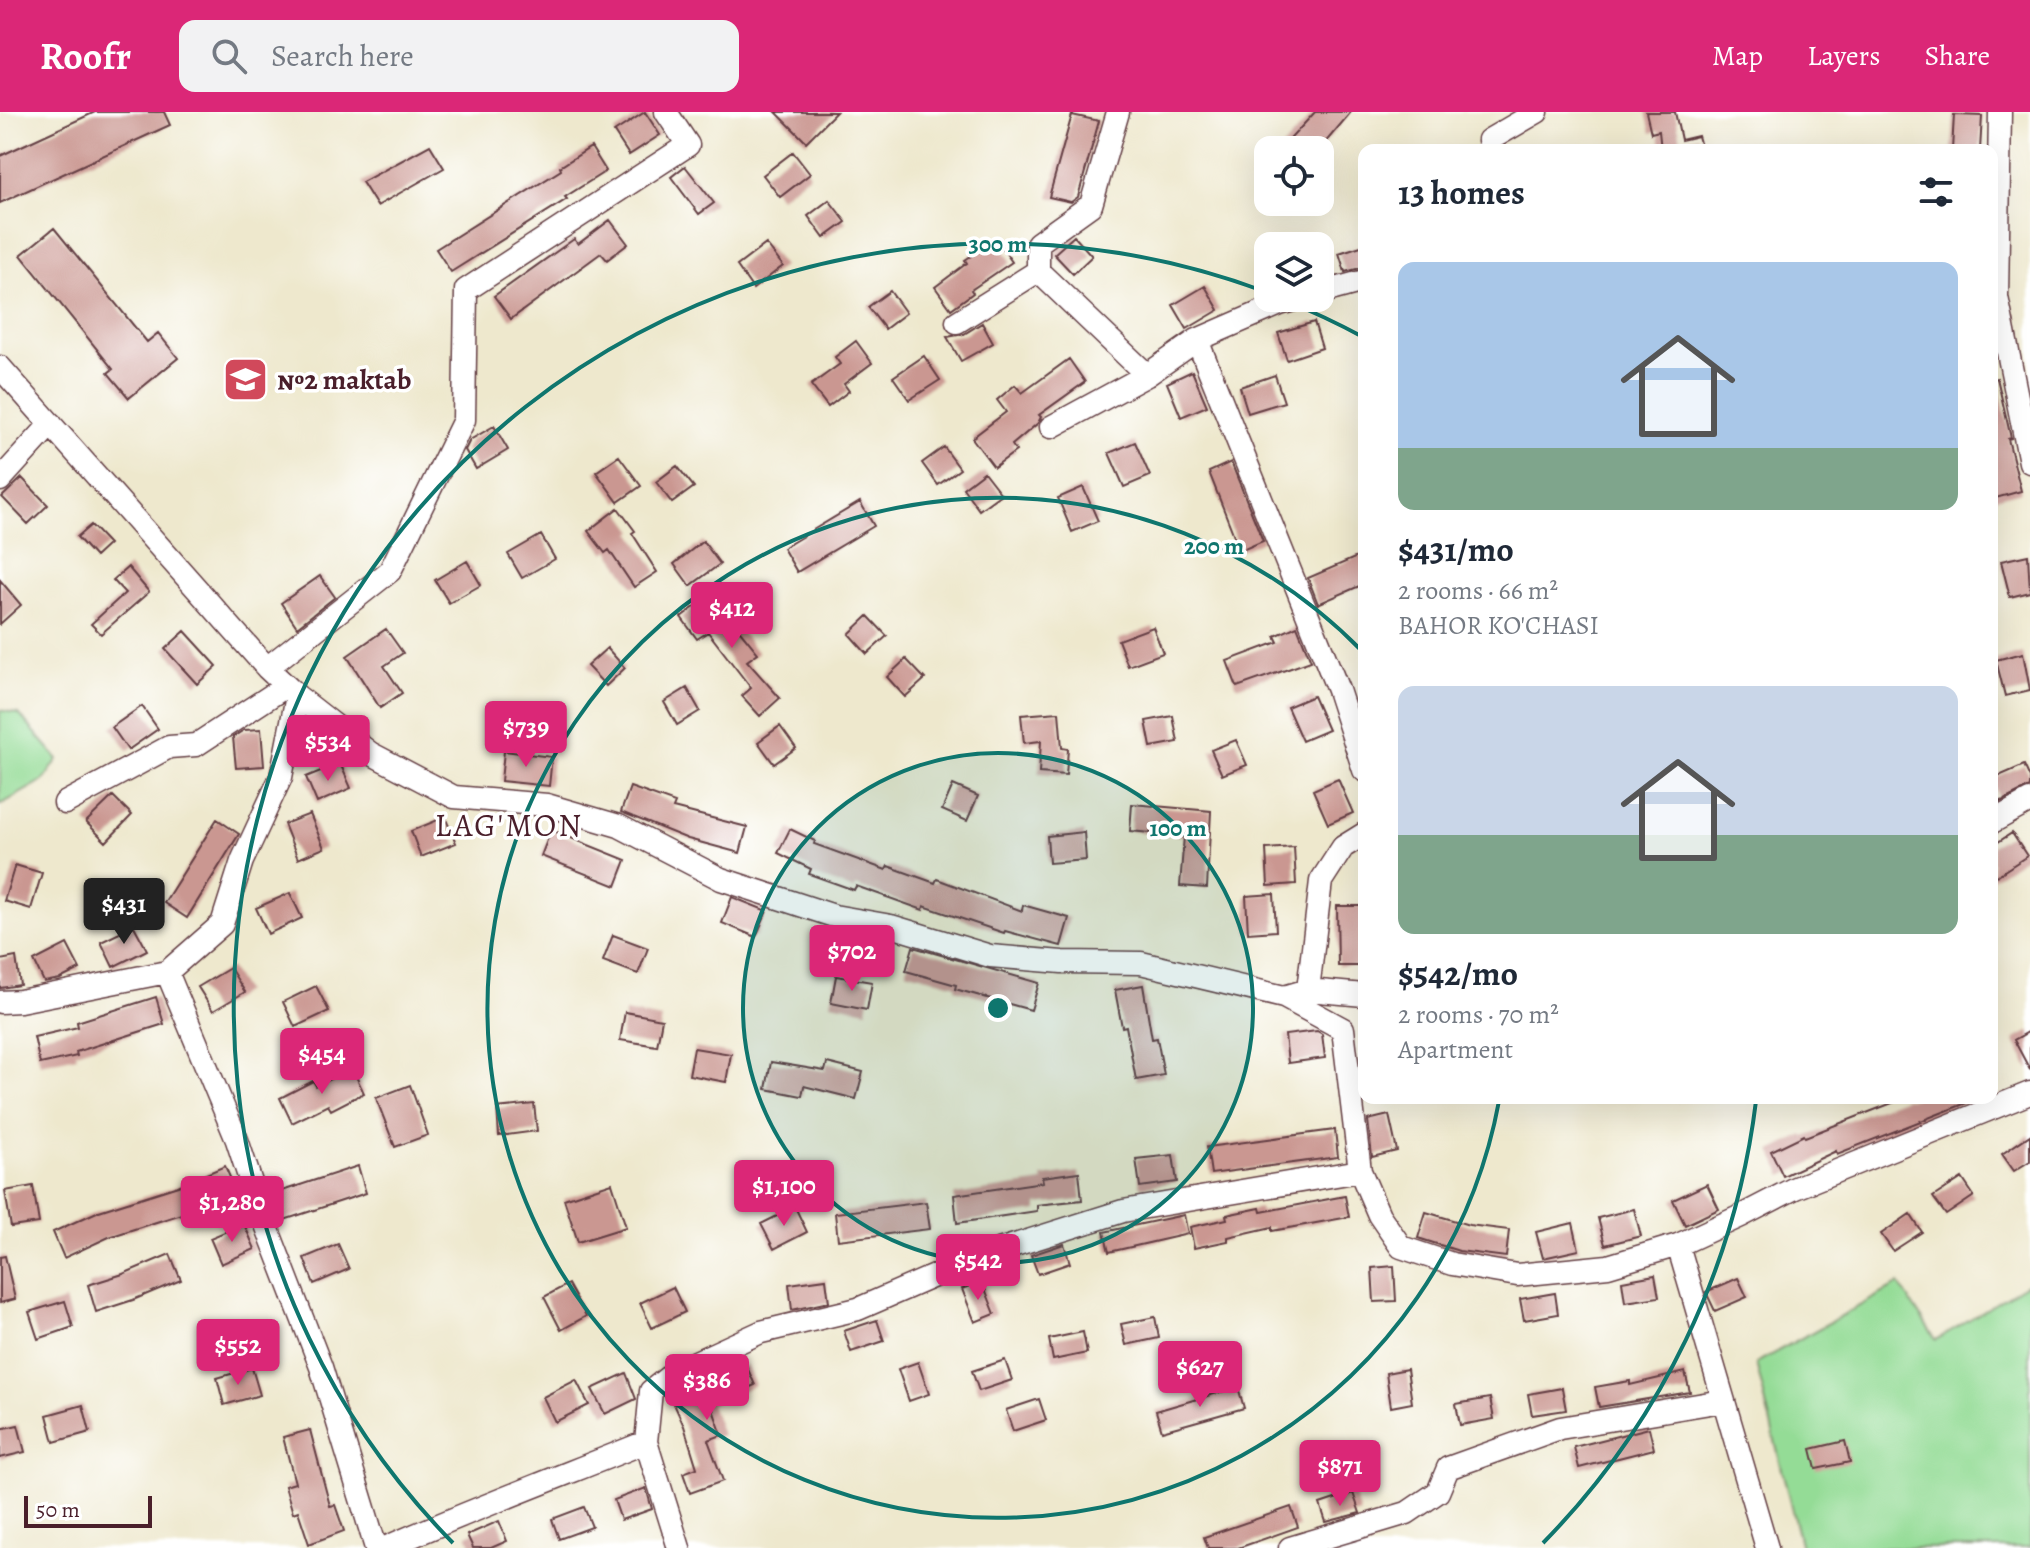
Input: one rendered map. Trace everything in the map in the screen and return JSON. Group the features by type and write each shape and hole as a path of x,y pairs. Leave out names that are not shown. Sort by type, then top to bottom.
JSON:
{"street":[{"path":"267,668 390,571 464,420 466,290 688,145 666,112"},
{"path":"1118,112 1091,205 1038,243 1038,271 1147,375"},
{"path":"1490,144 1489,140 1537,112"},
{"path":"1998,235 2000,112"},
{"path":"957,322 1038,271"},
{"path":"1334,289 1358,283"},
{"path":"1998,302 2030,462"},
{"path":"1051,427 1147,375 1197,340 1262,312"},
{"path":"1197,340 1338,690 1358,752"},
{"path":"0,367 267,668 370,753 454,797 547,805 619,826 721,879 834,916 891,926 990,956 1062,962 1141,963 1284,997 1343,1029 1360,1171 1379,1215 1401,1247 1452,1264 1517,1275 1608,1266 1678,1245 1795,1188 2030,1093"},
{"path":"0,480 51,424"},
{"path":"65,803 169,747 196,745 292,691"},
{"path":"0,1002 20,1001 167,972 222,924 242,861 281,777 292,691"},
{"path":"1998,819 2030,801"},
{"path":"1308,990 1321,881 1343,847 1358,838"},
{"path":"167,972 237,1140 258,1204 321,1367 376,1548"},
{"path":"1284,997 1308,990 1358,994"},
{"path":"679,1548 646,1442 651,1391 676,1371 761,1332 858,1309 980,1256 1123,1211 1360,1171"},
{"path":"1678,1245 1767,1548"},
{"path":"1290,1548 1407,1513 1438,1492 1448,1468 1560,1428 1722,1401"},
{"path":"385,1548 476,1507 530,1489 646,1442"}],"green space":[{"path":"0,710 19,714 58,759 44,780 0,805"},
{"path":"2030,1282 2030,1548 1801,1548 1756,1363 1899,1284 1936,1340"}],"building":[{"path":"95,112 164,112 170,125 0,203 0,156"},
{"path":"645,112 660,135 629,155 614,132"},
{"path":"776,112 836,112 806,142"},
{"path":"1315,112 1351,112 1331,136 1293,136"},
{"path":"1646,112 1675,112 1681,140 1698,136 1700,144 1660,144 1659,131 1651,133"},
{"path":"1072,115 1099,121 1078,197 1071,202 1049,197"},
{"path":"1954,115 1982,116 1980,144 1952,144"},
{"path":"430,145 444,168 377,206 362,182"},
{"path":"591,147 606,171 451,272 436,249 561,170 560,167"},
{"path":"793,152 810,174 780,197 763,175"},
{"path":"685,166 714,203 699,214 671,177"},
{"path":"829,200 846,222 824,238 808,216"},
{"path":"610,220 628,244 607,260 601,253 511,319 494,296 574,239 578,244"},
{"path":"54,228 147,342 158,333 178,358 129,398 108,373 113,369 21,255"},
{"path":"1074,236 1092,256 1073,274 1054,254"},
{"path":"996,239 1012,262 971,290 973,293 951,309 935,287 967,263 965,260"},
{"path":"766,244 783,266 753,289 737,266"},
{"path":"1358,247 1358,269 1345,272 1339,253"},
{"path":"1205,286 1219,310 1187,329 1173,305"},
{"path":"890,291 906,313 885,329 868,307"},
{"path":"1314,322 1322,348 1287,360 1278,333"},
{"path":"982,323 993,343 961,361 947,337 964,334"},
{"path":"856,341 872,363 844,384 849,391 828,407 811,385 840,364 835,357"},
{"path":"924,356 940,380 909,400 893,377"},
{"path":"1069,359 1085,382 1039,415 1038,423 1012,445 1016,451 994,467 972,438 1006,412 997,400 1015,385 1022,393"},
{"path":"1192,371 1207,406 1181,417 1167,383"},
{"path":"1275,375 1284,402 1248,413 1240,387"},
{"path":"1998,382 2011,438 2008,439 2021,491 1998,497"},
{"path":"494,426 508,450 476,469 465,450 470,440"},
{"path":"1135,442 1150,476 1124,487 1109,453"},
{"path":"944,447 960,469 938,485 922,463"},
{"path":"619,456 641,486 618,502 596,472"},
{"path":"1231,462 1263,541 1240,551 1209,472"},
{"path":"677,466 694,487 672,503 656,482"},
{"path":"984,472 1001,494 979,510 963,488"},
{"path":"22,478 48,505 28,524 2,497"},
{"path":"1083,487 1098,521 1072,532 1058,498"},
{"path":"860,502 874,526 797,572 783,548"},
{"path":"618,508 635,531 632,533 657,572 634,587 609,550 605,553 588,531"},
{"path":"91,525 109,544 95,557 77,537"},
{"path":"541,535 555,559 522,578 508,554"},
{"path":"703,541 720,564 690,586 674,564"},
{"path":"2028,555 2030,592 2010,597 2001,561"},
{"path":"1358,557 1358,587 1318,604 1308,578"},
{"path":"467,561 481,585 449,603 435,580"},
{"path":"128,567 149,592 101,634 91,624 125,593 113,580"},
{"path":"320,576 335,597 297,627 281,603"},
{"path":"0,580 21,605 0,624"},
{"path":"711,595 758,653 747,661 780,698 760,716 742,696 751,688 708,632 697,639 681,617"},
{"path":"868,616 887,636 867,654 849,634"},
{"path":"1297,626 1311,661 1237,687 1227,661 1278,642 1275,636"},
{"path":"1153,627 1163,653 1128,666 1118,640"},
{"path":"386,629 403,653 384,666 402,693 380,708 347,656"},
{"path":"185,631 217,666 197,684 165,649"},
{"path":"607,648 625,668 606,686 587,666"},
{"path":"2023,653 2030,690 2005,696 1998,659"},
{"path":"906,659 925,679 905,697 887,677"},
{"path":"687,688 700,711 677,725 664,702"},
{"path":"1313,696 1328,730 1302,741 1287,707"},
{"path":"142,706 158,729 128,750 112,727"},
{"path":"1059,712 1062,748 1068,749 1066,775 1039,773 1041,741 1024,743 1021,715"},
{"path":"1173,716 1178,742 1151,747 1146,721"},
{"path":"780,726 796,748 774,764 758,742"},
{"path":"261,729 264,766 236,768 233,737 244,730"},
{"path":"1236,740 1247,765 1222,775 1211,750"},
{"path":"504,751 552,757 549,786 501,781"},
{"path":"340,763 351,788 317,803 306,777"},
{"path":"2024,765 2030,787 2000,802 1998,776"},
{"path":"1338,779 1353,813 1328,824 1313,790"},
{"path":"953,785 978,796 967,821 942,810"},
{"path":"630,787 675,803 673,808 747,827 740,853 688,839 621,812"},
{"path":"113,796 132,815 106,842 86,822"},
{"path":"1132,804 1211,811 1207,888 1180,886 1184,836 1130,831"},
{"path":"310,814 324,848 298,859 284,824"},
{"path":"445,817 456,843 421,857 411,831"},
{"path":"217,819 239,834 187,918 164,903"},
{"path":"790,829 815,841 814,844 886,870 888,866 935,883 937,879 1022,911 1023,905 1069,918 1061,946 1004,933 924,906 923,910 856,886 854,890 809,874 811,869 778,853"},
{"path":"551,830 626,860 616,886 541,856"},
{"path":"1084,832 1086,860 1049,863 1047,836"},
{"path":"2012,833 2027,856 1998,875 1998,842"},
{"path":"1294,847 1296,884 1268,886 1266,849"},
{"path":"15,865 42,873 31,909 4,901"},
{"path":"290,893 302,918 268,934 256,908"},
{"path":"1274,894 1276,931 1248,933 1246,896"},
{"path":"732,897 767,911 756,937 722,923"},
{"path":"1337,906 1358,906 1358,966 1338,966"},
{"path":"134,926 147,950 113,967 101,942"},
{"path":"613,935 648,948 638,974 603,961"},
{"path":"67,944 80,969 60,979 44,982 34,961"},
{"path":"913,947 1039,983 1031,1010 955,989 956,985 906,971"},
{"path":"16,957 20,985 0,988 0,960"},
{"path":"230,968 245,992 213,1011 198,987"},
{"path":"836,976 872,982 867,1010 831,1003"},
{"path":"1143,985 1152,1039 1157,1038 1164,1075 1136,1080 1126,1026 1122,1027 1115,990"},
{"path":"316,986 329,1011 295,1027 283,1002"},
{"path":"156,997 164,1024 76,1052 77,1056 40,1064 34,1037 78,1027 77,1022"},
{"path":"625,1012 662,1019 657,1046 620,1040"},
{"path":"1317,1031 1322,1034 1325,1058 1288,1063 1285,1035"},
{"path":"2030,1031 2030,1070 2014,1040"},
{"path":"694,1048 731,1054 726,1082 689,1075"},
{"path":"771,1062 825,1071 827,1063 863,1072 856,1099 804,1086 802,1096 766,1089"},
{"path":"352,1068 364,1093 331,1110 328,1105 292,1123 280,1098 313,1081 316,1086"},
{"path":"410,1085 428,1135 395,1147 376,1098"},
{"path":"534,1104 537,1131 499,1136 497,1108"},
{"path":"1890,1104 1964,1104 1837,1154 1836,1151 1783,1176 1771,1151"},
{"path":"1389,1115 1397,1151 1372,1157 1368,1120"},
{"path":"1335,1130 1338,1157 1211,1174 1207,1147"},
{"path":"2030,1135 2030,1161 2014,1171 2002,1154"},
{"path":"1173,1155 1177,1182 1140,1187 1136,1159"},
{"path":"225,1166 236,1191 191,1211 109,1237 64,1258 53,1232 99,1211 178,1186"},
{"path":"358,1166 366,1193 281,1221 273,1194"},
{"path":"1079,1172 1082,1200 1037,1205 1037,1211 957,1223 954,1195 1043,1182 1042,1177"},
{"path":"1962,1178 1974,1196 1946,1215 1933,1197"},
{"path":"612,1183 626,1227 578,1242 564,1199"},
{"path":"1707,1184 1719,1209 1685,1225 1673,1200"},
{"path":"33,1186 39,1223 11,1227 5,1191"},
{"path":"1345,1196 1349,1217 1272,1231 1272,1227 1194,1248 1190,1227 1260,1208 1261,1212"},
{"path":"926,1202 930,1229 838,1240 835,1213"},
{"path":"795,1207 807,1232 774,1249 761,1224"},
{"path":"1634,1209 1641,1236 1605,1245 1598,1218"},
{"path":"1426,1212 1469,1225 1509,1230 1506,1257 1459,1251 1418,1238"},
{"path":"1910,1214 1922,1232 1893,1251 1881,1234"},
{"path":"1184,1215 1188,1234 1109,1252 1104,1232"},
{"path":"1573,1223 1579,1250 1543,1258 1536,1232"},
{"path":"244,1224 255,1249 221,1264 210,1238"},
{"path":"338,1244 349,1269 314,1284 304,1258"},
{"path":"1064,1244 1070,1263 1038,1274 1031,1255"},
{"path":"170,1254 181,1280 96,1312 88,1285"},
{"path":"5,1256 15,1299 0,1303 0,1257"},
{"path":"1394,1266 1396,1301 1374,1302 1372,1268"},
{"path":"1655,1275 1659,1297 1625,1302 1622,1281"},
{"path":"1738,1278 1747,1297 1715,1311 1706,1292"},
{"path":"826,1279 829,1302 792,1310 789,1284"},
{"path":"982,1281 995,1314 975,1322 962,1289"},
{"path":"568,1284 586,1316 561,1330 544,1297"},
{"path":"673,1287 685,1312 652,1328 640,1303"},
{"path":"1555,1293 1558,1314 1524,1320 1520,1299"},
{"path":"65,1301 73,1327 38,1339 29,1312"},
{"path":"1155,1317 1159,1338 1126,1345 1121,1324"},
{"path":"877,1320 884,1341 851,1352 844,1331"},
{"path":"1083,1332 1087,1353 1053,1360 1049,1339"},
{"path":"1005,1360 1012,1380 979,1391 972,1371"},
{"path":"918,1362 929,1394 909,1401 898,1369"},
{"path":"746,1365 755,1385 711,1404 722,1435 708,1440 723,1481 690,1493 683,1473 697,1468 670,1395"},
{"path":"252,1368 260,1395 224,1405 217,1378"},
{"path":"1407,1369 1412,1403 1391,1407 1386,1373"},
{"path":"1685,1372 1690,1392 1599,1407 1595,1387 1630,1381 1630,1385"},
{"path":"626,1373 636,1399 605,1414 592,1389"},
{"path":"576,1380 589,1405 555,1422 543,1397"},
{"path":"1238,1387 1244,1408 1162,1431 1156,1411"},
{"path":"1562,1388 1566,1410 1532,1415 1528,1394"},
{"path":"1490,1398 1494,1419 1460,1425 1456,1404"},
{"path":"1039,1399 1046,1420 1013,1431 1006,1410"},
{"path":"83,1405 90,1432 54,1442 47,1415"},
{"path":"18,1425 25,1452 0,1458 0,1429"},
{"path":"1649,1428 1654,1449 1579,1468 1574,1447"},
{"path":"310,1430 330,1506 335,1505 344,1531 309,1544 298,1511 293,1513 285,1486 295,1483 283,1437"},
{"path":"1845,1441 1850,1462 1816,1469 1811,1449"},
{"path":"646,1488 652,1509 621,1520 614,1500"},
{"path":"1353,1493 1360,1513 1326,1522 1320,1504"},
{"path":"584,1507 592,1527 559,1539 552,1519"},
{"path":"1291,1507 1298,1527 1238,1548 1208,1548 1204,1537"},
{"path":"499,1521 507,1541 491,1548 473,1548 467,1535"}],"place":[{"name":"№2 maktab","path":"246,379"}],"district":[{"name":"LAG'MON","path":"509,825"}]}
